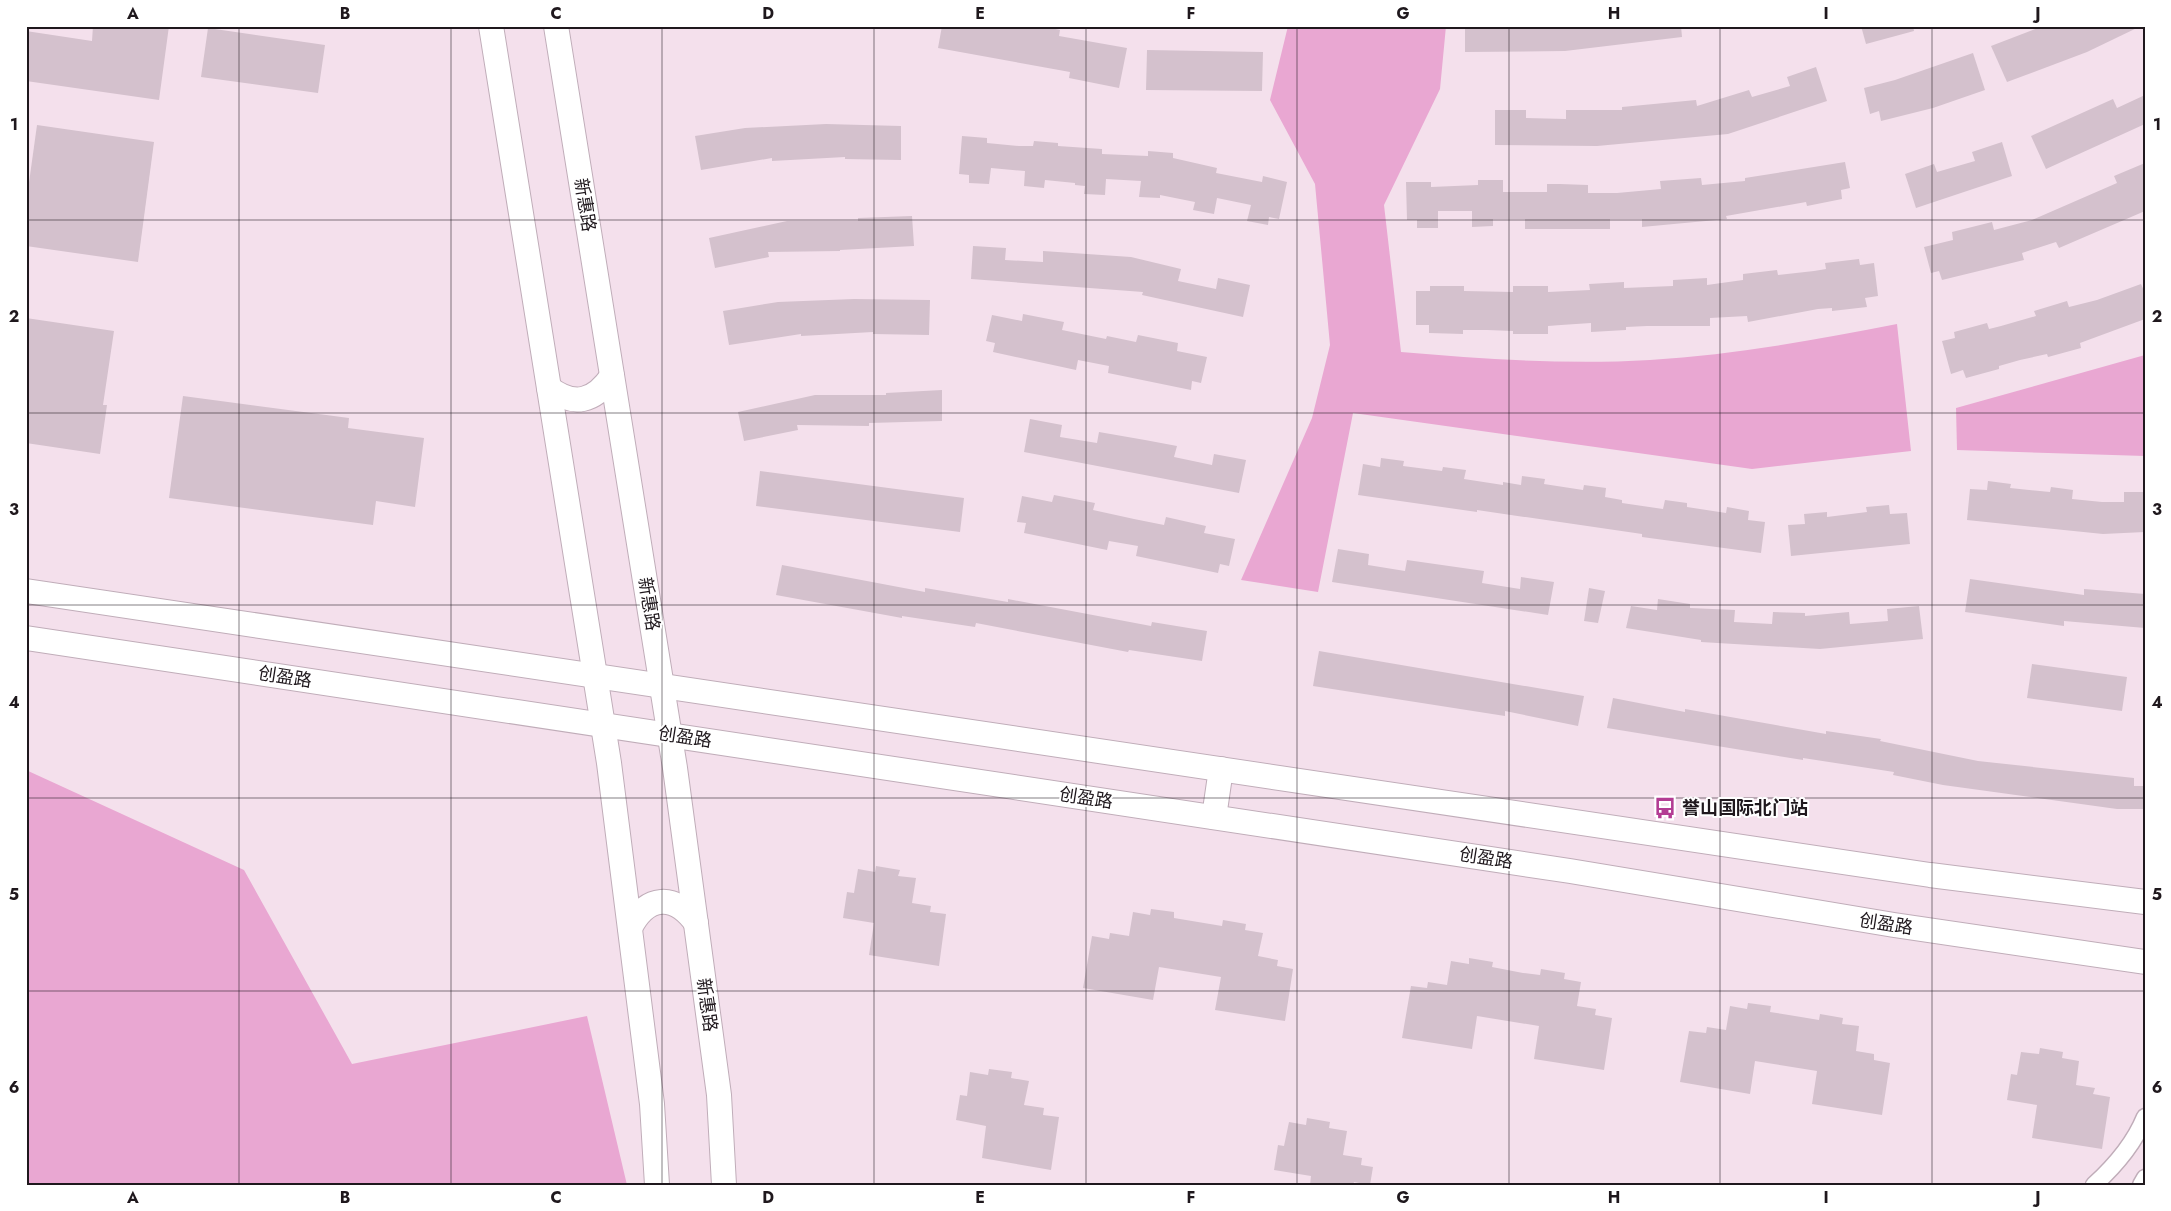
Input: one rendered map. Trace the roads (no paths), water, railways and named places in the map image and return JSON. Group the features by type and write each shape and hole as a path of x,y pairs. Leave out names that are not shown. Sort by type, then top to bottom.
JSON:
{"street":[{"path":"491,26 603,725 652,1104 657,1185"},
{"name":"新惠路","path":"556,26 670,735 719,1095 724,1185"},
{"path":"549,388 561,397 576,400 584,399 604,389 612,376"},
{"path":"26,591 1930,875 2145,902"},
{"name":"创盈路","path":"26,638 1570,871 1894,925 2145,962"},
{"path":"1214,817 1221,769"},
{"path":"630,928 638,913 652,903 670,902 686,910 696,924"},
{"path":"2094,1185 2115,1167 2137,1135 2145,1117"},
{"path":"2140,1185 2145,1178"}],"place":[{"name":"誉山国际北门站","path":"1665,808"}]}
